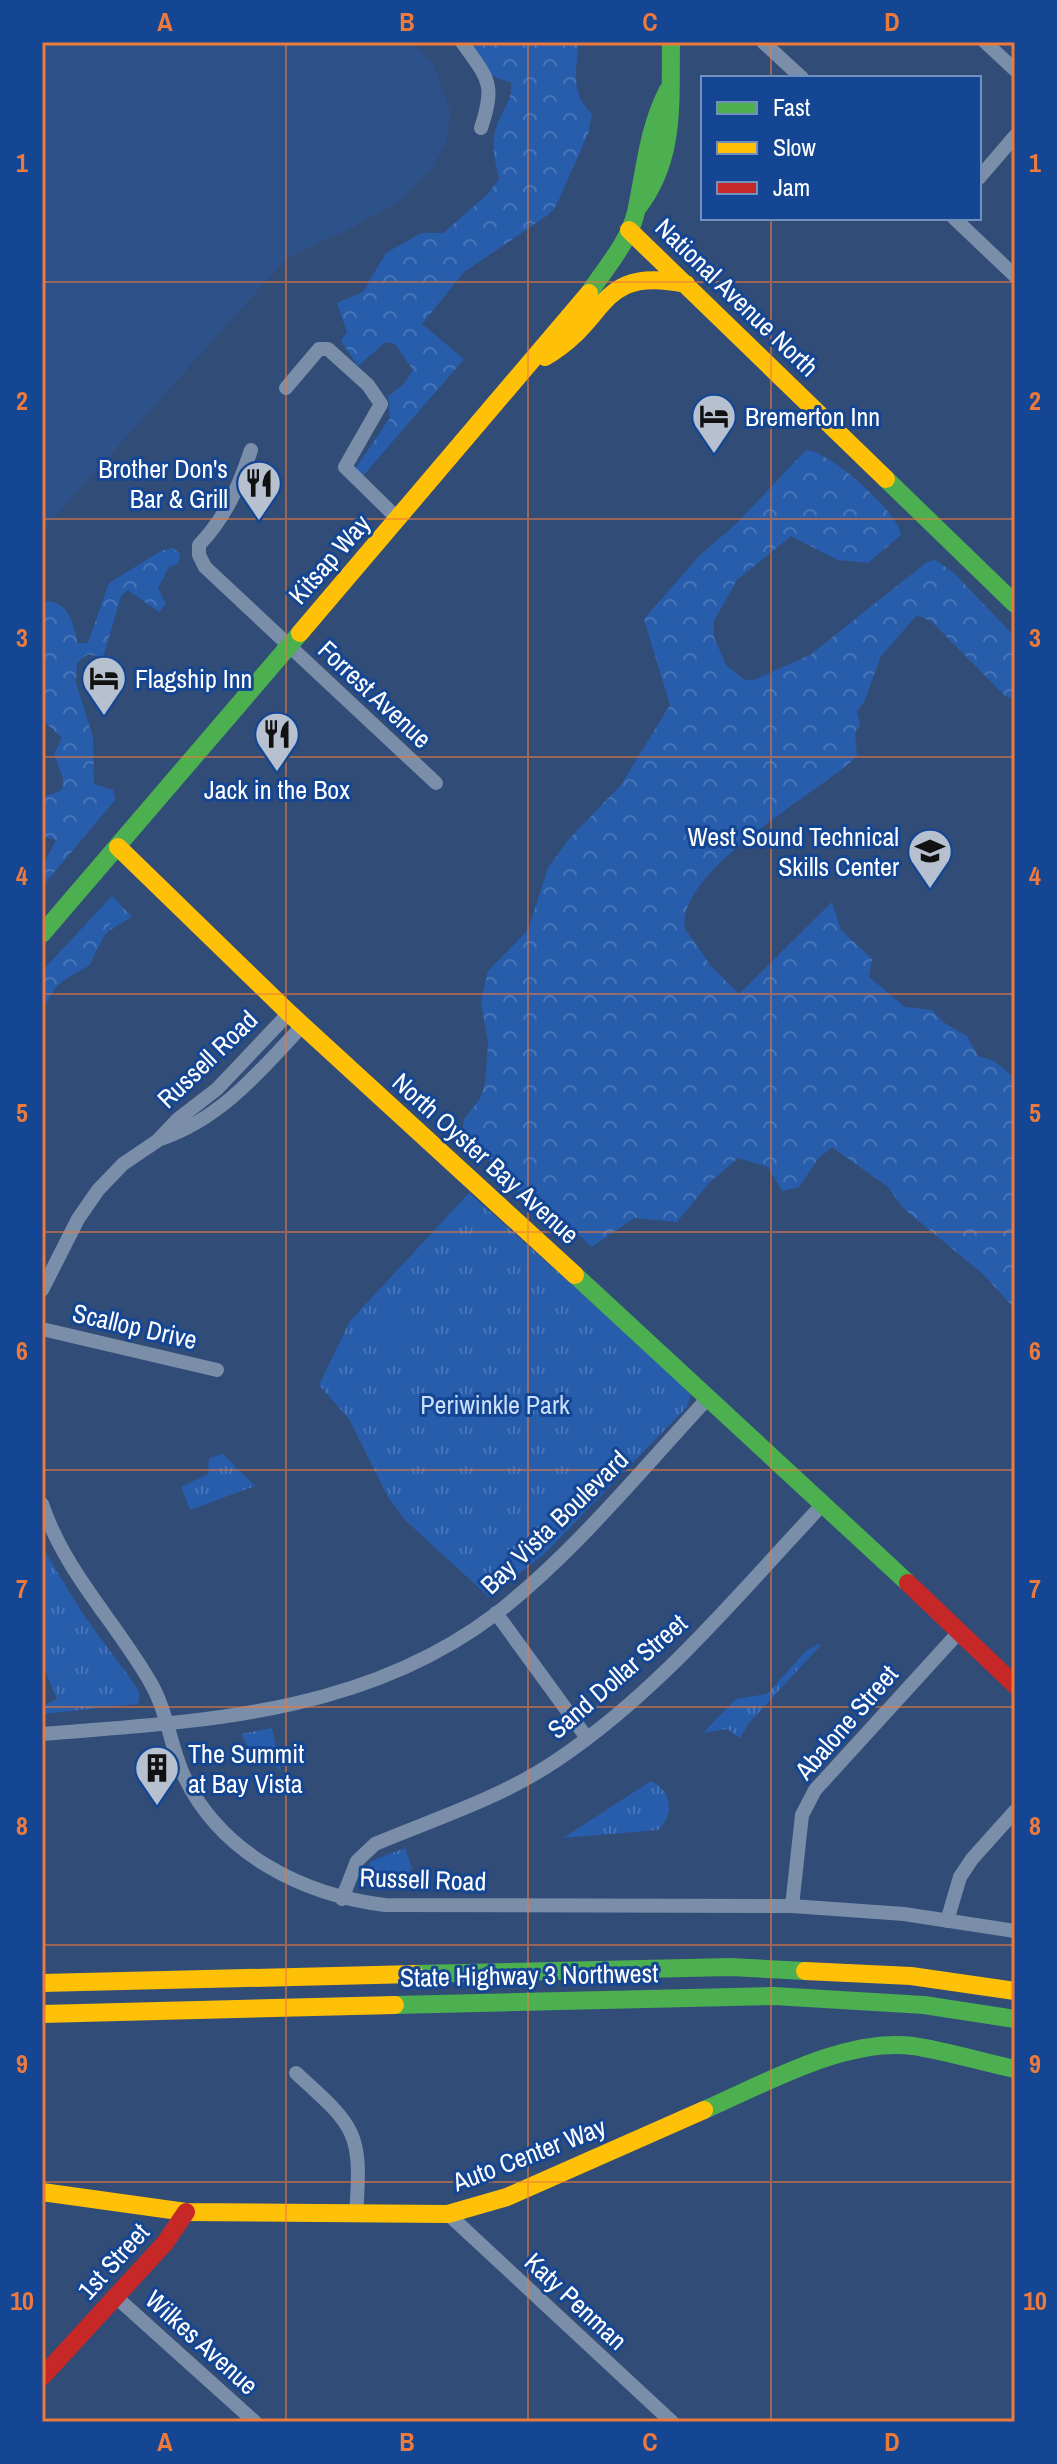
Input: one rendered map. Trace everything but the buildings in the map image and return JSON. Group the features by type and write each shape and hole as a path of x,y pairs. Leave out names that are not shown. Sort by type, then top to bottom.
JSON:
{"main road":[{"name":"Kitsap Way","path":"42,934 532,366 580,306 629,230 639,206 653,191 673,108 668,90 671,42"},
{"name":"National Avenue North","path":"629,230 1015,604"},
{"path":"532,366 575,338 609,294 633,279 655,277 686,284"},
{"name":"North Oyster Bay Avenue","path":"118,847 296,1019 824,1503 1015,1685"},
{"path":"807,1968 923,1964 1015,1974"},
{"name":"State Highway 3 Northwest","path":"42,1983 699,1967 807,1968 911,1976 1015,1991"},
{"name":"State Highway 3 Northwest","path":"42,2017 758,1996 875,2001 1015,2019"},
{"path":"875,2001 1015,2029"},
{"name":"Auto Center Way","path":"42,2192 186,2212 448,2214 507,2197 793,2071 862,2048 911,2046 1015,2069"},
{"name":"1st Street","path":"42,2377 165,2243 186,2212"}],"street":[{"path":"462,42 485,74 491,97 481,128"},
{"path":"763,42 800,76"},
{"path":"985,42 1015,70"},
{"path":"981,176 1015,136"},
{"path":"956,220 1015,276"},
{"path":"286,388 319,349 328,349 368,385 381,404 345,467 398,519"},
{"name":"Forrest Avenue","path":"251,450 239,486 219,524 199,545 199,555 205,567 436,783"},
{"name":"Russell Road","path":"42,1290 88,1203 123,1164 157,1141 183,1132 211,1115 245,1087 296,1019"},
{"name":"Scallop Drive","path":"42,1329 217,1370"},
{"name":"Bay Vista Boulevard","path":"42,1734 262,1713 355,1687 409,1665 496,1613 566,1549 709,1397"},
{"name":"Sand Dollar Street","path":"342,1899 357,1861 375,1844 503,1790 587,1738 673,1666 824,1503"},
{"name":"Russell Road","path":"42,1504 79,1581 152,1683 188,1784 234,1842 287,1877 342,1899 385,1905 792,1906 904,1914 1015,1931"},
{"path":"496,1613 587,1738"},
{"name":"Abalone Street","path":"792,1906 802,1815 815,1790 960,1631"},
{"path":"947,1921 960,1877 1015,1811"},
{"path":"296,2073 338,2111 353,2134 360,2163 356,2215"},
{"name":"Katy Penman","path":"448,2214 672,2422"},
{"name":"Wilkes Avenue","path":"116,2297 255,2422"}],"green space":[{"path":"471,42 579,42 576,81 580,98 592,114 588,134 556,206 548,215 464,272 422,324 464,359 362,477 355,469 390,418 388,396 404,384 413,370 395,344 386,342 358,366 341,341 347,332 337,303 363,292 386,253 421,233 443,233 487,195 499,179 494,138 510,96 511,83 490,75"},
{"path":"806,450 830,460 862,485 889,513 901,535 868,563 838,560 791,536 737,580 714,621 714,637 726,665 745,680 754,680 810,655 927,562 935,560 953,572 1015,637 1015,700 1005,696 932,622 917,615 881,656 864,702 857,711 860,725 855,732 857,756 725,858 702,882 688,906 685,929 711,966 739,994 832,902 841,930 872,959 869,977 905,1007 932,1010 943,1022 967,1036 978,1056 994,1061 1015,1078 1015,1309 983,1274 903,1208 888,1187 832,1147 818,1159 799,1187 782,1191 768,1167 738,1158 709,1183 677,1222 634,1218 592,1247 572,1229 530,1204 462,1131 464,1119 480,1099 485,1084 488,1043 481,1002 488,971 528,930 548,868 568,840 621,785 670,705 644,619 699,556 737,523"},
{"path":"173,548 180,554 178,564 169,567 158,588 166,604 159,612 128,590 121,596 103,658 88,654 77,663 76,683 93,737 94,784 113,790 115,800 42,887 42,867 56,840 42,836 42,798 62,790 63,778 54,754 62,738 45,722 42,602 51,602 63,608 71,620 78,643 88,643 109,583 161,551"},
{"path":"112,896 132,917 100,937 79,956 42,1011 42,971"},
{"path":"117,898 110,924 90,965 64,980 42,1001 42,975 86,935"},
{"name":"Periwinkle Park","path":"469,1193 686,1386 691,1394 687,1407 543,1555 489,1597 405,1520 388,1497 349,1419 319,1385 350,1321"},
{"path":"402,1310 418,1334 387,1354 371,1330"},
{"path":"223,1454 255,1486 190,1510 181,1487 208,1474 209,1458"},
{"path":"42,1547 85,1617 135,1685 140,1695 138,1704 42,1714 42,1706 57,1699 42,1663"},
{"path":"821,1645 748,1724 740,1738 727,1729 703,1733 736,1699 767,1694 806,1651"},
{"path":"272,1728 281,1771 266,1758 252,1754 241,1734"},
{"path":"651,1781 663,1790 669,1803 667,1817 658,1830 563,1838"},
{"path":"405,1848 412,1868 406,1875 365,1873 371,1861"}],"shaded area":[{"path":"42,42 65,45 94,42 412,42 434,65 450,110 447,141 432,168 400,201 348,230 287,258 42,531"}],"traffic: fast":[{"path":"639,206 651,187 665,148 670,107 671,42"},
{"path":"589,293 633,223 651,134 668,90"},
{"path":"886,479 1015,604"},
{"path":"42,934 300,633"},
{"path":"575,1275 908,1583"},
{"path":"415,1974 731,1967 805,1971"},
{"path":"395,2005 774,1996 924,2005 1015,2019"},
{"path":"704,2110 833,2055 887,2045 913,2046 1015,2069"}],"traffic: slow":[{"path":"629,230 886,479"},
{"path":"545,357 566,342 619,289 635,282 657,280 686,284"},
{"path":"300,633 589,293"},
{"path":"118,847 289,1013 575,1275"},
{"path":"805,1971 911,1976 1015,1991"},
{"path":"42,1983 415,1974"},
{"path":"42,2014 395,2005"},
{"path":"42,2192 186,2212 448,2214 507,2197 704,2110"}],"traffic: jam":[{"path":"908,1583 1015,1685"},
{"path":"42,2377 165,2243 186,2212"}],"place":[{"name":"Bremerton Inn","path":"714,455"},
{"name":"Brother Don's Bar & Grill","path":"259,522"},
{"name":"Flagship Inn","path":"104,717"},
{"name":"Jack in the Box","path":"277,773"},
{"name":"West Sound Technical Skills Center","path":"930,890"},
{"name":"The Summit at Bay Vista","path":"157,1807"}]}
